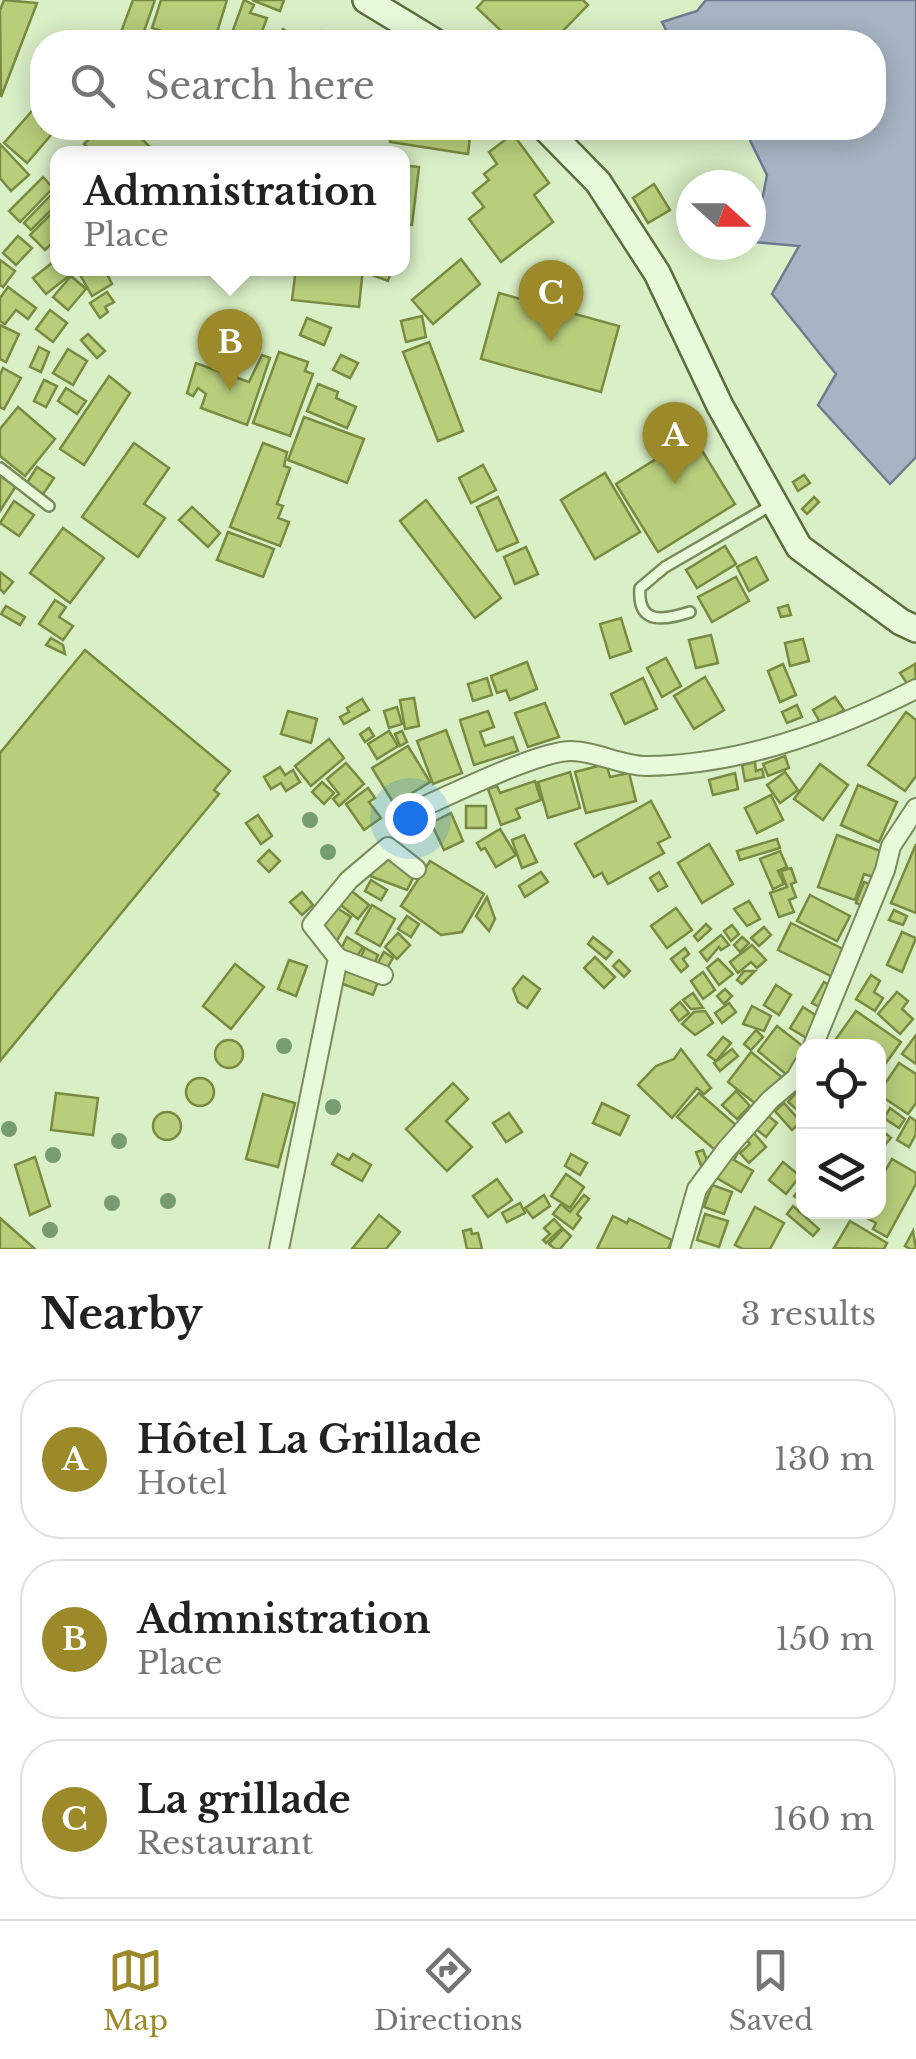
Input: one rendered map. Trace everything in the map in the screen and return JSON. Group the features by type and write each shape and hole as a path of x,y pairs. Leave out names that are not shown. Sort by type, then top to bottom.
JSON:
{"main road":[{"path":"366,0 415,30"},
{"path":"557,140 598,182 658,274 720,406 799,547 900,622 916,629"}],"street":[{"path":"406,814 542,757 570,751 640,766 692,762 784,744 916,689"},
{"path":"816,1039 886,870 891,846 916,808"},
{"path":"383,975 338,958 312,925 349,880 388,847 416,868"},
{"path":"279,1249 338,958"},
{"path":"680,1249 697,1189 770,1100 796,1078"}],"lane":[{"path":"0,468 49,506"},
{"path":"690,612 666,619 653,618 644,611 640,588 665,567 775,504"}],"path":[{"path":"233,334 258,361"}],"water":[{"path":"706,0 916,0 916,457 890,484 818,405 836,374 772,294 799,246 766,243 767,175 750,140 886,140 886,30 666,30 662,22 697,11"}],"building":[{"path":"4,0 37,3 1,97 0,10"},
{"path":"133,0 155,0 144,30 122,30"},
{"path":"161,0 227,0 218,30 152,28"},
{"path":"244,0 254,5 250,13 267,18 262,30 233,30"},
{"path":"252,0 284,0 280,11"},
{"path":"484,0 583,0 588,5 564,30 500,30 477,8"},
{"path":"30,113 30,140 47,140 27,163 4,143"},
{"path":"88,140 143,140 149,146 86,146"},
{"path":"390,140 470,140 468,154"},
{"path":"505,140 517,140 549,183 534,195 553,222 501,262 469,219 484,207 473,193 489,180 484,174 497,164 489,152"},
{"path":"0,144 29,175 11,191 0,178"},
{"path":"410,166 419,167 410,225"},
{"path":"43,177 50,185 50,191 20,222 9,211"},
{"path":"654,184 670,210 648,223 633,198"},
{"path":"50,196 50,211 31,230 24,223"},
{"path":"50,215 50,245 45,250 30,235"},
{"path":"18,236 32,248 16,265 3,253"},
{"path":"461,259 480,284 433,324 412,300"},
{"path":"0,260 15,271 3,287 0,285"},
{"path":"50,265 50,276 69,276 46,294 33,278"},
{"path":"71,276 86,289 68,310 53,297"},
{"path":"81,276 108,276 112,284 92,296"},
{"path":"295,276 362,276 359,307 292,300"},
{"path":"8,287 36,308 28,319 16,310 5,324 0,321 0,298"},
{"path":"107,292 114,302 105,307 108,312 100,318 90,303"},
{"path":"499,293 619,326 601,392 481,359"},
{"path":"50,310 67,323 53,342 36,329"},
{"path":"422,316 426,337 406,342 401,321"},
{"path":"307,318 331,328 324,345 300,335"},
{"path":"0,325 19,334 6,362 0,359"},
{"path":"88,334 105,351 97,358 81,340"},
{"path":"429,342 463,431 438,441 403,352"},
{"path":"39,347 49,352 41,372 30,367"},
{"path":"68,349 87,361 73,385 53,373"},
{"path":"279,352 308,362 305,371 313,374 290,436 253,423"},
{"path":"262,355 270,358 247,425 201,408 206,394 198,388 193,396 187,393 196,363 249,382"},
{"path":"341,355 358,363 350,378 333,370"},
{"path":"3,368 21,378 4,409 0,407"},
{"path":"109,376 130,393 84,465 60,449"},
{"path":"44,380 57,386 46,407 34,401"},
{"path":"318,384 338,392 336,398 356,407 347,428 307,411"},
{"path":"66,388 86,401 77,414 58,401"},
{"path":"18,407 55,439 25,476 0,456 0,429"},
{"path":"304,417 364,439 347,483 288,460"},
{"path":"693,436 735,504 658,552 616,484"},
{"path":"134,443 169,468 144,504 165,518 138,557 82,517"},
{"path":"263,443 287,452 284,466 290,468 277,504 283,506 278,518 289,522 280,546 230,527"},
{"path":"483,465 496,490 471,503 459,478"},
{"path":"37,467 54,478 41,497 25,486"},
{"path":"605,473 640,532 595,559 561,500"},
{"path":"804,475 810,483 798,491 793,482"},
{"path":"0,476 16,486 0,511"},
{"path":"498,497 518,542 497,551 477,507"},
{"path":"814,497 819,502 807,514 802,509"},
{"path":"426,500 501,598 475,618 400,521"},
{"path":"14,501 34,515 19,536 0,523"},
{"path":"192,507 220,533 208,547 179,520"},
{"path":"63,528 104,558 70,603 30,573"},
{"path":"228,532 274,549 263,577 217,560"},
{"path":"725,546 736,564 697,588 686,570"},
{"path":"526,547 538,574 515,584 504,557"},
{"path":"756,557 768,580 749,591 737,567"},
{"path":"0,572 13,582 4,593 0,589"},
{"path":"736,577 749,601 712,622 698,597"},
{"path":"55,600 66,607 59,617 73,626 63,640 39,624"},
{"path":"788,605 791,615 781,617 778,608"},
{"path":"6,606 25,617 20,625 1,614"},
{"path":"621,618 631,651 610,658 600,624"},
{"path":"711,635 718,663 696,668 689,640"},
{"path":"51,638 63,645 65,654 46,645"},
{"path":"803,639 809,661 790,666 785,643"},
{"path":"85,650 230,771 214,790 219,794 0,1061 0,753"},
{"path":"666,658 681,686 662,697 647,668"},
{"path":"527,662 537,689 510,700 506,690 497,693 491,676"},
{"path":"783,664 796,695 780,702 768,671"},
{"path":"915,664 916,681 908,685 900,673"},
{"path":"705,677 724,710 694,729 674,696"},
{"path":"487,678 492,695 473,701 468,684"},
{"path":"643,678 657,709 625,724 611,694"},
{"path":"835,697 844,710 821,724 813,710"},
{"path":"414,698 419,726 405,729 400,700"},
{"path":"362,699 369,710 344,724 340,717"},
{"path":"545,703 559,737 528,747 515,713"},
{"path":"797,705 802,717 787,723 782,712"},
{"path":"397,707 402,724 389,728 384,711"},
{"path":"288,711 317,719 311,743 281,734"},
{"path":"488,711 494,727 480,732 485,746 513,737 518,751 474,765 460,720"},
{"path":"906,712 916,720 916,776 905,791 868,765"},
{"path":"369,728 374,736 365,742 360,734"},
{"path":"446,730 462,773 433,784 417,741"},
{"path":"389,731 398,746 377,759 368,744"},
{"path":"402,731 407,742 400,746 395,734"},
{"path":"329,739 344,758 311,786 295,766"},
{"path":"408,746 430,782 394,804 372,768"},
{"path":"785,756 789,768 768,776 763,764"},
{"path":"755,762 756,771 762,769 764,777 745,781 742,765"},
{"path":"346,763 364,784 339,806 333,799 339,794 327,779"},
{"path":"606,764 610,777 629,773 636,801 586,813 575,772"},
{"path":"820,764 848,785 823,820 794,799"},
{"path":"280,767 285,775 293,770 300,782 286,791 281,783 271,789 264,777"},
{"path":"570,772 580,808 548,818 538,782"},
{"path":"785,772 798,790 780,803 767,785"},
{"path":"735,773 738,789 713,795 709,780"},
{"path":"535,781 541,800 516,809 520,818 501,825 488,789 497,786 500,793"},
{"path":"322,782 334,793 324,804 312,792"},
{"path":"858,785 897,802 879,842 841,825"},
{"path":"368,788 375,798 369,802 381,818 364,830 346,804"},
{"path":"771,795 783,820 757,833 745,808"},
{"path":"651,801 670,837 658,843 664,853 608,884 602,873 594,877 575,844"},
{"path":"466,806 486,806 486,828 466,828"},
{"path":"451,813 463,841 444,850 431,823"},
{"path":"258,815 272,836 261,844 246,823"},
{"path":"500,829 516,855 496,867 485,848 481,850 477,843"},
{"path":"524,835 537,862 522,868 512,840"},
{"path":"837,835 883,852 873,877 864,874 855,900 818,887"},
{"path":"777,839 780,848 740,860 737,851"},
{"path":"709,844 733,884 702,903 678,863"},
{"path":"916,844 916,913 891,903"},
{"path":"269,850 280,861 269,872 258,861"},
{"path":"780,851 787,867 778,871 784,884 773,889 760,859"},
{"path":"381,854 416,872 407,890 370,876"},
{"path":"430,861 484,894 462,932 441,935 401,906"},
{"path":"791,868 796,897 789,900 794,912 779,917 770,893 787,887 781,871"},
{"path":"541,872 548,882 525,897 519,886"},
{"path":"659,872 667,886 658,891 650,878"},
{"path":"371,880 387,890 381,900 365,891"},
{"path":"864,882 875,886 866,907 856,903"},
{"path":"348,888 369,905 358,919 337,902"},
{"path":"302,892 313,905 302,915 290,902"},
{"path":"810,895 850,916 837,941 797,921"},
{"path":"487,897 495,919 489,931 476,916"},
{"path":"749,901 760,919 747,926 734,909"},
{"path":"372,905 395,919 380,946 356,933"},
{"path":"334,906 351,917 336,942 319,931"},
{"path":"676,908 692,930 667,948 651,926"},
{"path":"894,910 907,916 903,925 889,920"},
{"path":"407,916 419,924 411,937 398,929"},
{"path":"791,923 849,952 835,978 778,950"},
{"path":"706,924 711,929 698,941 694,936"},
{"path":"732,925 739,934 731,941 724,931"},
{"path":"764,927 771,935 759,946 751,938"},
{"path":"902,932 916,938 902,972 887,965"},
{"path":"398,933 410,945 397,959 385,947"},
{"path":"721,935 729,945 721,950 719,947 707,961 700,952"},
{"path":"347,937 363,947 356,958 341,949"},
{"path":"593,937 612,952 606,959 588,944"},
{"path":"742,937 749,943 740,952 734,945"},
{"path":"752,945 766,960 757,968 751,962 738,973 730,962"},
{"path":"365,948 378,955 373,966 360,959"},
{"path":"685,948 689,954 683,959 688,966 681,972 671,959"},
{"path":"384,952 393,958 386,970 377,964"},
{"path":"595,957 615,977 604,988 584,968"},
{"path":"718,959 733,974 719,985 707,968"},
{"path":"289,960 307,966 296,996 278,989"},
{"path":"619,960 630,971 624,977 613,966"},
{"path":"235,964 264,987 231,1029 203,1006"},
{"path":"342,966 379,979 373,995 337,982"},
{"path":"744,971 755,971 742,984 737,980"},
{"path":"703,972 715,990 703,999 691,981"},
{"path":"871,975 880,981 874,992 883,998 875,1011 856,999"},
{"path":"523,976 540,989 527,1008 518,1002 513,989"},
{"path":"824,982 836,989 825,1010 812,1003"},
{"path":"776,985 791,995 779,1015 764,1005"},
{"path":"725,989 732,996 724,1004 717,996"},
{"path":"897,992 908,1001 902,1009 913,1019 900,1034 878,1014"},
{"path":"693,993 703,1008 691,1009 683,1000"},
{"path":"680,1002 689,1013 679,1021 671,1010"},
{"path":"729,1003 736,1012 722,1023 715,1013"},
{"path":"752,1006 771,1016 764,1031 743,1024"},
{"path":"803,1007 823,1020 811,1039 790,1028"},
{"path":"705,1011 713,1023 695,1035 682,1024 694,1012"},
{"path":"856,1011 901,1042 886,1063 886,1039 836,1039"},
{"path":"777,1026 796,1041 796,1064 787,1075 758,1051"},
{"path":"756,1030 763,1037 751,1050 744,1044"},
{"path":"916,1035 916,1064 902,1054"},
{"path":"723,1037 731,1043 716,1061 708,1055"},
{"path":"229,1040 239,1044 243,1054 239,1064 229,1068 219,1064 215,1054 219,1044"},
{"path":"681,1049 711,1088 704,1094 697,1088 672,1118 638,1085 656,1066 674,1059"},
{"path":"732,1049 738,1056 720,1071 714,1063"},
{"path":"751,1052 784,1079 761,1108 728,1082"},
{"path":"899,1063 916,1074 916,1103 908,1114 886,1099 886,1082"},
{"path":"200,1078 210,1082 214,1092 210,1102 200,1106 190,1102 186,1092 190,1082"},
{"path":"453,1083 468,1099 446,1121 472,1147 447,1171 406,1129"},
{"path":"736,1091 750,1106 737,1119 722,1105"},
{"path":"56,1093 98,1098 93,1135 51,1130"},
{"path":"699,1093 737,1126 715,1150 677,1117"},
{"path":"796,1093 796,1109 788,1102"},
{"path":"263,1094 295,1103 278,1167 246,1159"},
{"path":"602,1103 629,1116 620,1135 593,1123"},
{"path":"784,1103 796,1116 796,1126 792,1130 775,1111"},
{"path":"890,1108 905,1119 899,1128 886,1119"},
{"path":"167,1112 177,1116 181,1126 177,1136 167,1140 157,1136 153,1126 157,1116"},
{"path":"509,1113 522,1132 506,1142 493,1123"},
{"path":"767,1115 777,1123 766,1137 756,1129"},
{"path":"910,1117 916,1121 916,1134 909,1147 897,1140"},
{"path":"753,1132 766,1147 749,1163 740,1153 750,1144 745,1138"},
{"path":"734,1145 740,1149 734,1160 753,1171 741,1192 715,1177"},
{"path":"703,1150 709,1165 702,1168 696,1152"},
{"path":"338,1154 349,1160 353,1154 371,1165 362,1181 332,1164"},
{"path":"571,1154 587,1163 580,1175 565,1166"},
{"path":"35,1157 50,1206 30,1215 15,1165"},
{"path":"892,1159 916,1173 916,1184 887,1237 873,1229 876,1223 868,1219 886,1219 886,1169"},
{"path":"783,1162 796,1173 796,1181 786,1194 769,1180"},
{"path":"566,1174 584,1187 570,1208 551,1196"},
{"path":"497,1179 512,1200 488,1217 473,1196"},
{"path":"712,1185 732,1192 724,1214 704,1207"},
{"path":"544,1195 550,1206 533,1218 525,1208"},
{"path":"584,1195 589,1199 577,1214 581,1218 573,1229 553,1214 561,1204 570,1212"},
{"path":"520,1203 525,1213 507,1222 502,1213"},
{"path":"793,1206 796,1219 808,1219 819,1229 813,1236 787,1214"},
{"path":"755,1207 784,1223 770,1249 743,1249 735,1245"},
{"path":"705,1214 728,1221 719,1247 697,1240"},
{"path":"379,1215 400,1232 386,1249 352,1249"},
{"path":"613,1216 627,1223 629,1219 672,1240 668,1249 597,1249"},
{"path":"0,1218 35,1249 0,1249"},
{"path":"554,1219 562,1228 546,1243 543,1240 550,1234 544,1228"},
{"path":"850,1221 887,1243 884,1249 834,1248"},
{"path":"471,1229 472,1234 478,1233 482,1249 467,1249 463,1231"},
{"path":"563,1229 571,1236 560,1249 555,1249 549,1244"},
{"path":"913,1231 916,1249 910,1249 905,1246"}],"place":[{"name":"La grillade","path":"551,342"},
{"name":"Admnistration","path":"230,391"},
{"name":"Hôtel La Grillade","path":"675,484"}]}
